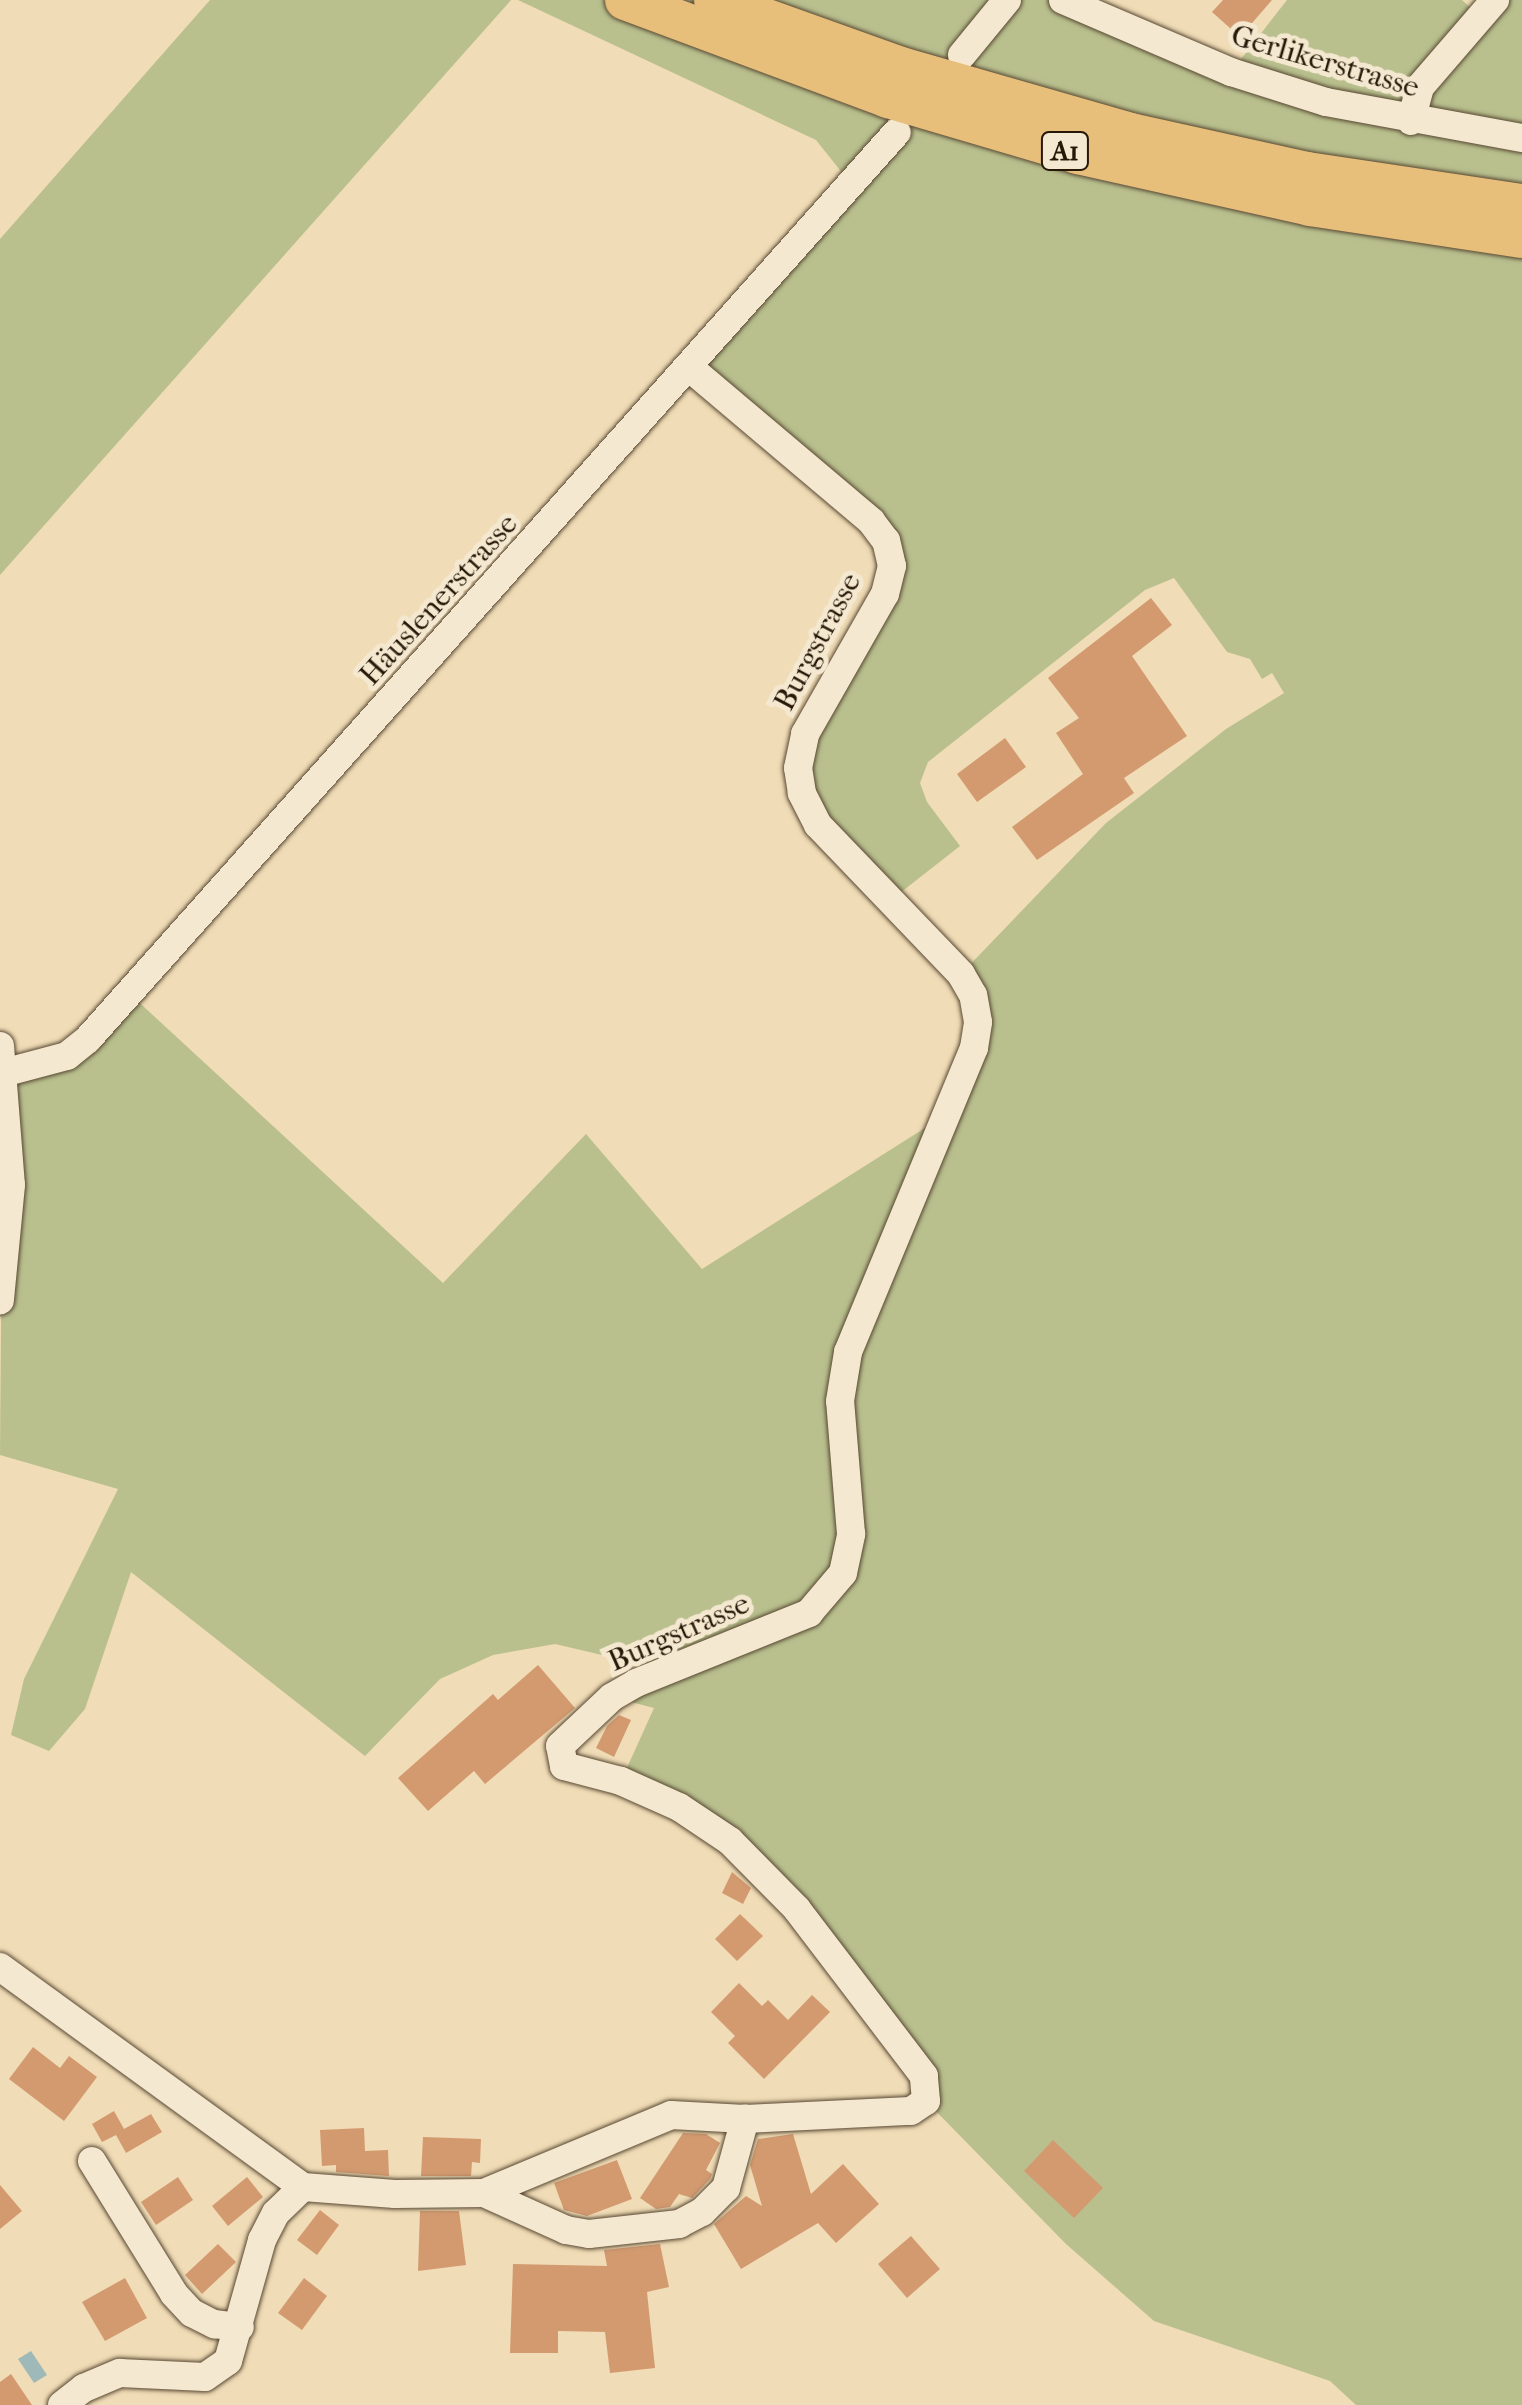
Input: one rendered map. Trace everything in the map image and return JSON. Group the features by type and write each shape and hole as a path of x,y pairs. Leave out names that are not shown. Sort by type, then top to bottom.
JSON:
{"highway":[{"name":"A1","path":"625,0 888,98 1078,154 1310,206 1522,238"},
{"name":"A1","path":"714,0 901,67 1131,133 1322,174 1522,204"}],"street":[{"path":"962,55 1007,0"},
{"name":"Gerlikerstrasse","path":"1063,0 1231,72 1326,102 1410,121 1522,138"},
{"path":"1410,121 1420,87 1494,0"},
{"name":"Häuslenerstrasse","path":"2,1059 67,1056 88,1039 897,132"},
{"name":"Burgstrasse","path":"303,2187 395,2194 484,2193 671,2116 745,2119 911,2111 926,2101 924,2076 797,1909 730,1841 679,1807 621,1781 564,1766 560,1746 612,1697 636,1683 808,1612 843,1574 852,1534 840,1402 848,1352 974,1048 978,1022 974,995 961,974 818,825 802,793 798,768 805,734 885,594 892,566 886,541 872,521 690,368"},
{"path":"0,1300 11,1185 2,1059"},
{"path":"0,1967 303,2187 276,2212 262,2240 228,2361 206,2377 120,2373 84,2388 62,2405"},
{"path":"484,2193 566,2230 588,2234 679,2224 702,2212 726,2188 745,2119"},
{"path":"92,2161 174,2294 203,2318 240,2327"}],"green space":[{"path":"210,0 511,0 0,575 0,239"},
{"path":"518,0 1063,0 1231,72 1287,0 1462,0 1472,9 1479,0 1522,0 1522,2405 1356,2405 1330,2381 1154,2321 1066,2244 926,2101 729,1840 621,1781 654,1708 612,1697 636,1683 640,1665 625,1653 619,1659 555,1644 493,1655 440,1679 365,1756 131,1572 85,1709 49,1751 11,1735 24,1679 118,1489 0,1455 3,1073 28,1068 130,994 443,1283 586,1134 702,1269 947,1114 974,1048 961,974 1106,823 1226,729 1284,693 1272,673 1262,679 1250,659 1227,652 1174,578 1145,590 928,762 920,783 927,802 960,846 891,900 818,825 798,768 885,594 886,541 690,368 851,184 816,140"}],"water":[{"path":"31,2351 47,2375 34,2383 18,2359"}],"building":[{"path":"1223,0 1272,0 1240,37 1212,12"},
{"path":"1151,598 1172,625 1132,656 1187,736 1124,778 1134,793 1037,860 1012,827 1083,774 1056,733 1079,718 1048,678"},
{"path":"1005,738 1026,767 977,802 957,774"},
{"path":"538,1665 575,1708 485,1784 474,1771 428,1811 398,1778 493,1694 498,1700"},
{"path":"619,1715 631,1720 614,1757 596,1748 607,1726"},
{"path":"732,1872 751,1888 743,1904 722,1893"},
{"path":"740,1914 763,1936 737,1961 715,1939"},
{"path":"739,1983 762,2006 768,2000 788,2020 812,1995 830,2012 764,2079 728,2043 735,2036 711,2012"},
{"path":"33,2047 60,2068 69,2056 97,2077 64,2121 9,2079"},
{"path":"114,2111 124,2129 151,2114 162,2132 126,2153 116,2135 102,2142 92,2124"},
{"path":"364,2128 365,2151 388,2150 389,2176 336,2172 336,2165 322,2166 320,2130"},
{"path":"683,2133 706,2134 720,2143 706,2170 712,2174 692,2198 679,2194 670,2207 656,2209 640,2198"},
{"path":"793,2134 811,2194 843,2164 879,2204 836,2243 818,2223 741,2269 714,2224 746,2196 762,2206 750,2165 758,2139"},
{"path":"423,2137 481,2139 480,2163 472,2162 471,2176 421,2176"},
{"path":"1053,2140 1103,2188 1074,2218 1024,2171"},
{"path":"617,2160 632,2199 587,2216 564,2210 554,2183"},
{"path":"178,2177 193,2200 156,2225 141,2202"},
{"path":"247,2177 263,2197 228,2226 212,2206"},
{"path":"0,2185 22,2211 0,2229"},
{"path":"320,2210 339,2225 317,2255 297,2240"},
{"path":"420,2211 459,2211 466,2265 418,2271"},
{"path":"911,2236 940,2269 907,2298 878,2264"},
{"path":"218,2244 236,2262 202,2294 185,2275"},
{"path":"660,2244 669,2287 647,2292 655,2368 610,2373 605,2332 558,2331 558,2353 510,2353 513,2264 607,2266 604,2250"},
{"path":"125,2278 147,2318 105,2341 82,2302"},
{"path":"304,2278 327,2296 302,2330 278,2313"},
{"path":"11,2374 32,2405 0,2405 0,2382"}]}
